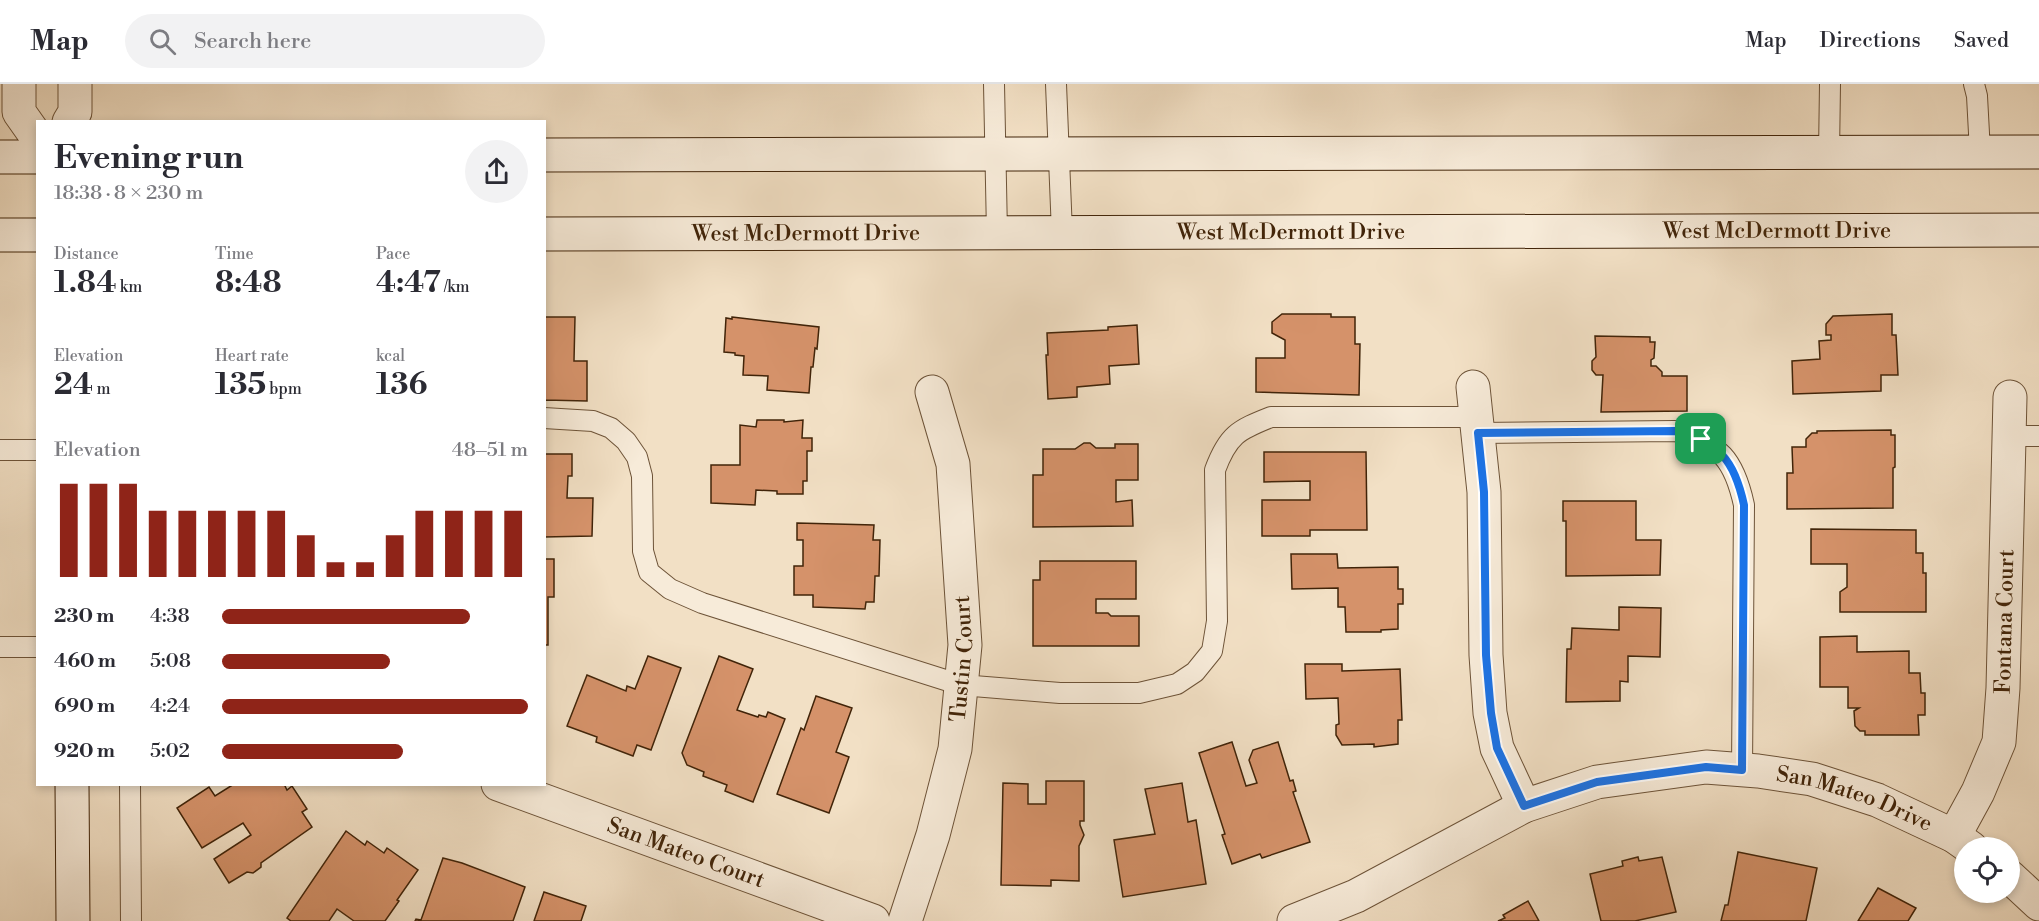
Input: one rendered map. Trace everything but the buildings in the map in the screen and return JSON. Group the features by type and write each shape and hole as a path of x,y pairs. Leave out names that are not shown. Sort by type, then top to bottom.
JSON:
{"main road":[{"path":"19,84 19,112 36,137"},
{"path":"70,120 75,112 75,84"},
{"path":"546,155 2039,152"},
{"path":"0,157 36,157"},
{"name":"West McDermott Drive","path":"546,234 2039,230"},
{"path":"0,235 36,235"},
{"name":"Tustin Court","path":"905,921 933,835 955,749 965,645 953,464 932,392"},
{"name":"Fontana Court","path":"1964,837 1978,792 1999,742 2024,436 2010,397"},
{"path":"1476,412 1484,492 1486,655 1491,713 1497,748 1524,806"},
{"name":"San Mateo Drive","path":"1294,921 1356,896 1524,806 1597,782 1706,767 1812,779 1867,796 1954,838"},
{"path":"72,786 73,921"},
{"name":"San Mateo Court","path":"503,786 873,921"},
{"path":"2020,886 2039,904"}],"lane":[{"path":"994,84 997,233"},
{"path":"1056,84 1062,233"},
{"path":"1829,154 1830,84"},
{"path":"1974,84 1977,96 1980,152"},
{"path":"546,418 593,421 611,428 626,441 637,457 642,476 644,551 649,572 670,588 702,603 961,685 1060,693 1139,693 1176,684 1195,672 1212,651 1217,621 1215,470 1223,448 1241,429 1271,417 1476,412 1675,431 1701,439 1723,456 1738,478 1744,505 1742,770"},
{"path":"0,450 36,450"},
{"path":"0,647 36,646"},
{"path":"130,786 131,921"}],"route":[{"path":"1675,431 1701,439 1723,456 1738,478 1744,505 1742,770 1706,767 1597,782 1524,806 1497,748 1491,713 1486,655 1484,492 1478,433 1675,431"}]}
